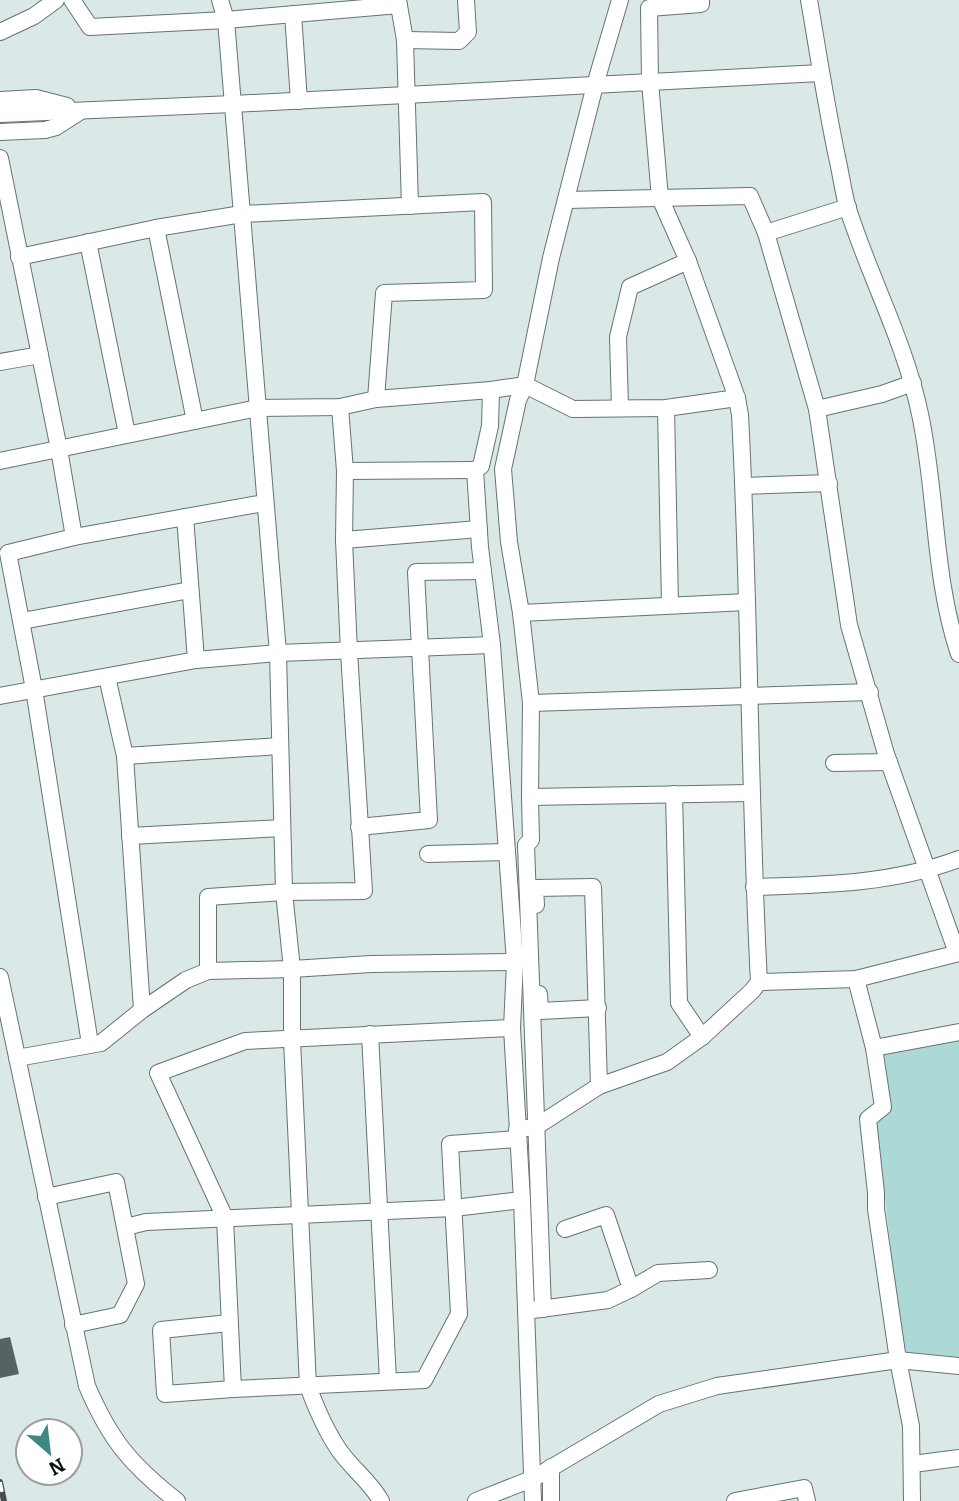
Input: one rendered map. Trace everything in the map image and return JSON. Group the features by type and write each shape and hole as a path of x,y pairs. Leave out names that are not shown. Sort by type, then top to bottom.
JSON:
{"street":[{"path":"0,30 34,16 56,0"},
{"path":"72,0 90,27 226,20 399,3 405,40 410,206"},
{"path":"220,0 226,20 278,653 284,892 292,970 292,1040 308,1386 316,1408 340,1451 374,1489 381,1501"},
{"path":"405,40 459,41 468,33 466,0"},
{"path":"533,1501 537,1126 526,845 531,840 531,703 522,613 509,542 503,469 594,85 620,0"},
{"path":"630,0 649,8 701,4 701,0"},
{"path":"809,0 848,207 913,383 928,457 946,603 959,654"},
{"path":"229,1323 161,1330 165,1394 424,1380 459,1314 450,1144 517,1134 537,1126 599,1086 667,1062 702,1037 759,982 750,793 750,696 740,415 737,398 688,261 660,198 650,82 649,8"},
{"path":"293,14 299,101"},
{"path":"0,114 821,73"},
{"path":"0,100 36,98 83,110"},
{"path":"0,132 57,127 83,110"},
{"path":"0,158 59,449 74,537"},
{"path":"566,200 750,196 766,233 817,409 849,625 889,762 958,953 856,979 759,982"},
{"path":"19,257 156,228 243,214 483,202 484,289 384,293 376,399"},
{"path":"766,233 848,207"},
{"path":"156,228 195,421"},
{"path":"88,242 127,434"},
{"path":"620,408 618,337 630,287 688,261"},
{"path":"0,362 40,355"},
{"path":"817,409 882,394 913,383"},
{"path":"0,461 258,408 340,407 376,399 525,385 573,409 666,408 737,398"},
{"path":"345,471 475,470 481,466 490,426 491,390"},
{"path":"208,971 208,897 364,891 349,652 344,540 345,471 340,407"},
{"path":"666,408 670,605"},
{"path":"475,470 492,645 514,962 512,1028 517,1134 535,1310"},
{"path":"744,486 829,483"},
{"path":"90,1044 34,689 8,552 74,537 264,503"},
{"path":"186,517 195,660"},
{"path":"344,540 479,529"},
{"path":"359,827 429,820 416,572 483,571"},
{"path":"22,621 190,590"},
{"path":"522,613 747,602"},
{"path":"0,696 195,660 278,653 492,645"},
{"path":"107,677 125,756 142,1010"},
{"path":"531,703 870,692"},
{"path":"125,756 280,746"},
{"path":"834,763 889,762"},
{"path":"674,793 679,1003 702,1037"},
{"path":"530,797 750,793"},
{"path":"130,836 282,828"},
{"path":"428,854 507,852"},
{"path":"754,887 845,884 928,871 959,859"},
{"path":"598,1008 540,1011 535,888 593,887 598,1008 599,1086"},
{"path":"17,1058 102,1043 142,1010 186,980 208,971 292,970 371,964 514,962"},
{"path":"0,976 87,1386 100,1417 135,1466 177,1501"},
{"path":"856,979 874,1048 883,1107 868,1119 877,1193 876,1209 898,1360 911,1426 912,1501"},
{"path":"233,1390 225,1218 158,1073 245,1041 512,1028"},
{"path":"874,1048 959,1032"},
{"path":"370,1034 388,1380"},
{"path":"46,1197 116,1182 126,1227 136,1284 120,1315 73,1325"},
{"path":"126,1227 146,1222 454,1208 522,1200"},
{"path":"565,1228 606,1215 631,1289"},
{"path":"535,1310 608,1300 658,1273 709,1270"},
{"path":"475,1501 534,1478 659,1404 717,1386 898,1360 959,1366"},
{"path":"913,1464 959,1458"},
{"path":"551,1466 551,1501"},
{"path":"735,1501 804,1488 807,1501"}],"shaded area":[{"path":"959,1035 959,1357 907,1352 901,1344 875,1104 877,1052"}],"building":[{"path":"10,1337 19,1374 0,1378 0,1339"}],"railway":[{"path":"0,1482 4,1501"}]}
